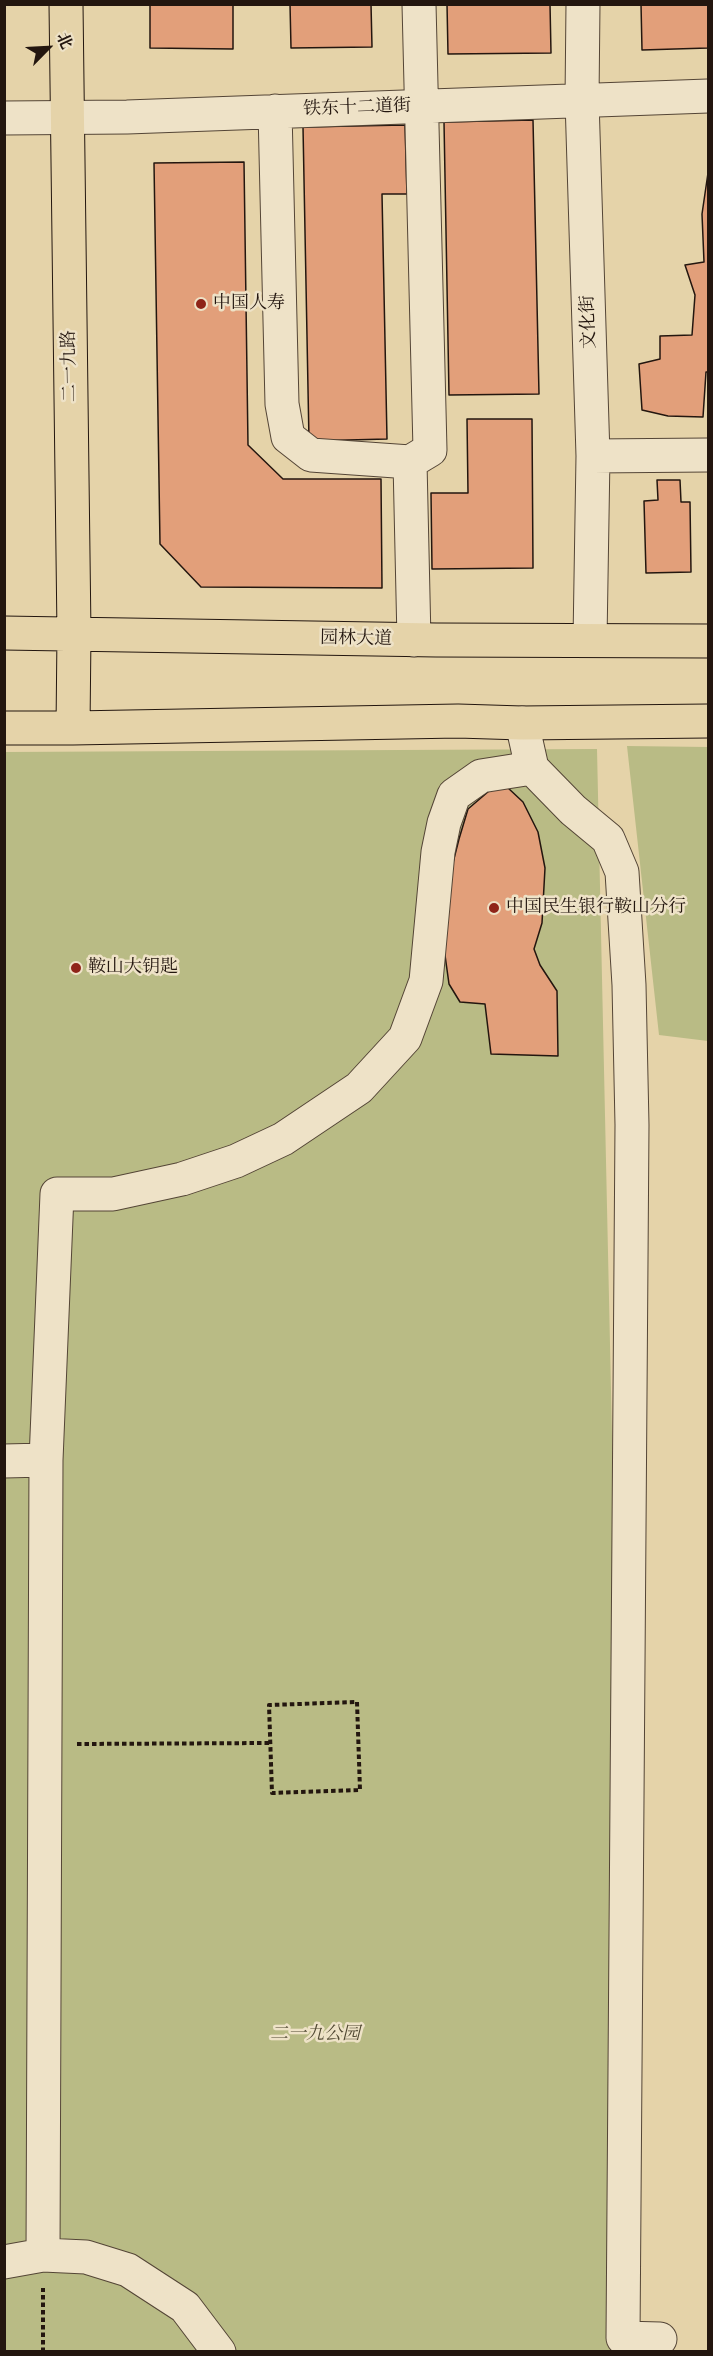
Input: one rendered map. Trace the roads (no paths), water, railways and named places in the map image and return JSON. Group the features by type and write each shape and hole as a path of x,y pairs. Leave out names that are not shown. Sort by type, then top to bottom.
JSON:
{"main road":[{"name":"二一九路","path":"66,4 74,633 73,728"},
{"name":"园林大道","path":"4,633 414,640 708,641"},
{"path":"4,728 458,721 522,723 708,721"}],"street":[{"path":"275,111 282,404 288,437 311,455 411,462 430,450 419,4"},
{"name":"文化街","path":"583,4 582,100 593,456 590,640"},
{"name":"铁东十二道街","path":"4,118 66,119 708,96"},
{"path":"593,456 708,455"},
{"path":"411,462 414,640"},
{"path":"522,723 532,768 573,810 608,839 622,872 629,985 632,1125 623,2338 660,2339"},
{"path":"43,2255 46,1460 57,1194 113,1194 182,1179 236,1161 283,1139 359,1088 405,1038 426,981 438,852 444,823 454,795 481,776 532,768"},
{"path":"4,1461 46,1460"},
{"path":"4,2262 43,2255 86,2257 128,2270 185,2307 219,2352"}],"place":[{"name":"中国人寿","path":"201,304"},
{"name":"中国民生银行鞍山分行","path":"494,908"},
{"name":"鞍山大钥匙","path":"76,968"}],"park label":[{"name":"二一九公园","path":"315,2035"}]}
